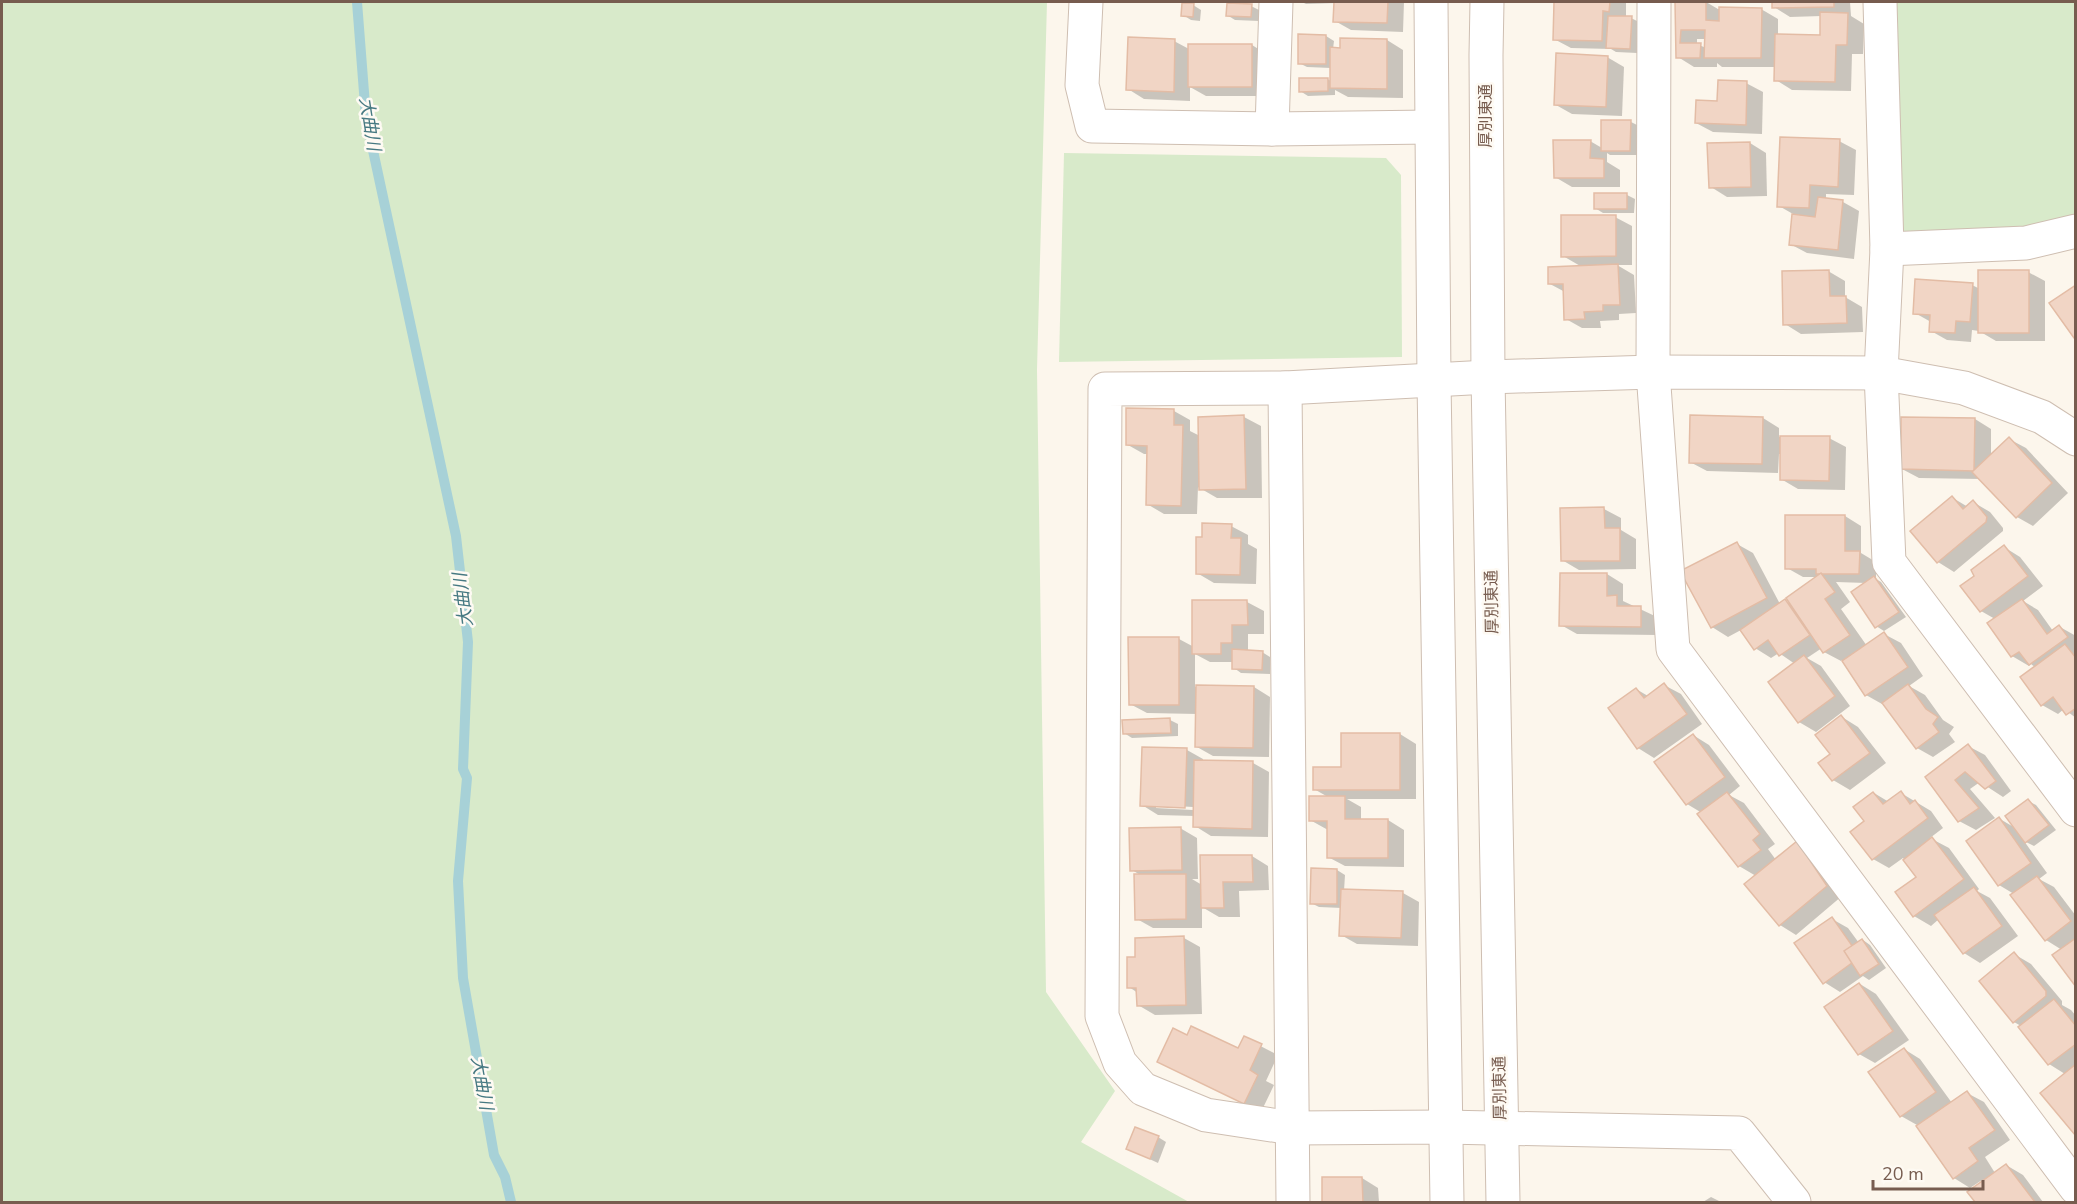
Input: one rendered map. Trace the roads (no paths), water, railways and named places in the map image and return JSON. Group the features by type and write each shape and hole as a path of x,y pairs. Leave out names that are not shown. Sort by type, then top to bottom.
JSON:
{"street":[{"path":"1086,2 1082,86 1092,126 1272,129 1431,126"},
{"path":"1272,129 1276,2"},
{"path":"1431,2 1434,381 1448,1203"},
{"name":"厚別東通","path":"1487,2 1488,377 1503,1203"},
{"path":"1654,2 1653,372 1673,649 2076,1188"},
{"path":"1880,2 1887,249 1881,374 1889,562 2076,810"},
{"path":"1887,249 2026,243 2076,231"},
{"path":"1794,1203 1739,1133 1445,1127 1292,1128 1206,1115 1143,1089 1120,1063 1102,1016 1105,389 1285,388 1488,377 1653,372 1881,374 1964,388 2042,417 2076,439"},
{"path":"1285,388 1293,1203"}],"waterway":[{"name":"大曲川","path":"357,2 366,118 456,536 468,642 463,769 467,778 458,881 463,978 494,1155 505,1177 511,1202"}]}
